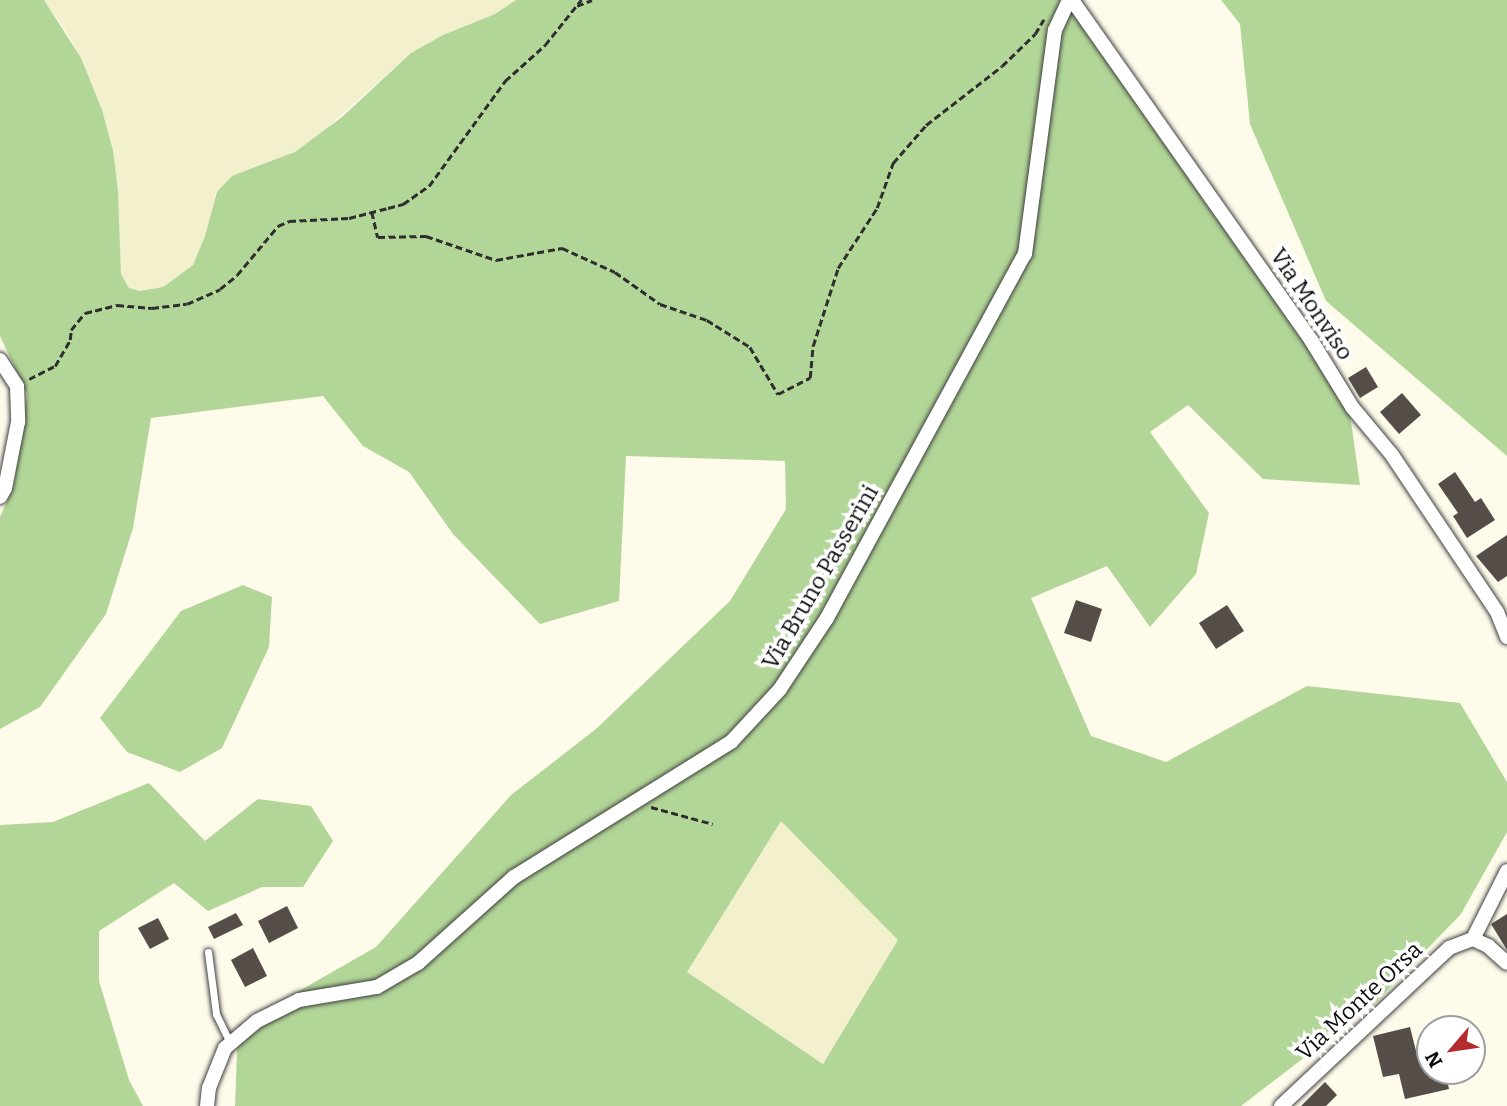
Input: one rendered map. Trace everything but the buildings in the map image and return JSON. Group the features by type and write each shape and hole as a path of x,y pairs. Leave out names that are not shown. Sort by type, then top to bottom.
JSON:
{"street":[{"name":"Via Monviso","path":"1071,0 1311,340 1352,407 1392,456 1497,612 1507,636"},
{"name":"Via Bruno Passerini","path":"207,1106 217,1065 230,1043 257,1021 299,1000 376,987 418,963 514,877 731,742 780,689 827,618 1025,254 1055,30 1071,0"},
{"path":"0,360 17,386 18,422 5,488 0,497"},
{"path":"1507,871 1474,939 1488,946 1507,964"},
{"name":"Via Monte Orsa","path":"1281,1106 1449,948 1474,939"}],"lane":[{"path":"208,952 216,1014 230,1043"}],"path":[{"path":"29,379 55,366 70,340 71,330 85,313 117,305 152,308 187,304 220,289 237,275 278,226 289,221 349,218 403,204 429,186 505,81 545,46 581,0"},
{"path":"577,6 592,0"},
{"path":"372,212 378,237 426,236 496,260 562,248 615,272 660,304 707,320 750,346 778,394 810,378 813,346 838,268 877,208 893,163 926,125 1002,66 1035,34"},
{"path":"634,803 713,824"}],"shaded area":[{"path":"44,0 516,0 495,14 443,35 411,53 313,140 286,158 250,169 217,192 205,236 193,265 163,287 140,291 129,288 121,274 118,190 113,150 102,110 71,39"},
{"path":"781,820 899,940 824,1064 686,972"}],"green space":[{"path":"0,0 44,0 81,58 102,110 113,150 118,190 121,274 129,288 140,291 163,287 193,265 205,236 217,192 232,176 295,152 342,117 411,53 443,35 495,14 516,0 1066,0 1347,393 1360,485 1263,479 1188,405 1150,432 1209,513 1196,574 1150,627 1107,566 1031,598 1091,736 1166,762 1307,686 1460,703 1507,782 1507,832 1461,914 1373,1005 1241,1106 235,1106 238,1026 376,947 511,795 596,729 730,601 786,509 785,461 626,456 619,601 540,624 453,534 409,472 363,446 323,396 151,418 133,528 106,614 40,707 0,729 0,517 14,485 27,394 0,336","holes":["781,821 898,940 823,1064 687,972"]},
{"path":"1221,0 1507,0 1507,456 1326,301 1250,124 1240,24"},
{"path":"243,585 272,597 269,647 222,748 180,772 127,752 100,718 181,611"},
{"path":"149,783 205,841 258,799 311,806 333,841 303,887 262,887 208,911 174,883 99,931 99,981 129,1080 143,1106 0,1106 0,825 53,822"}]}
